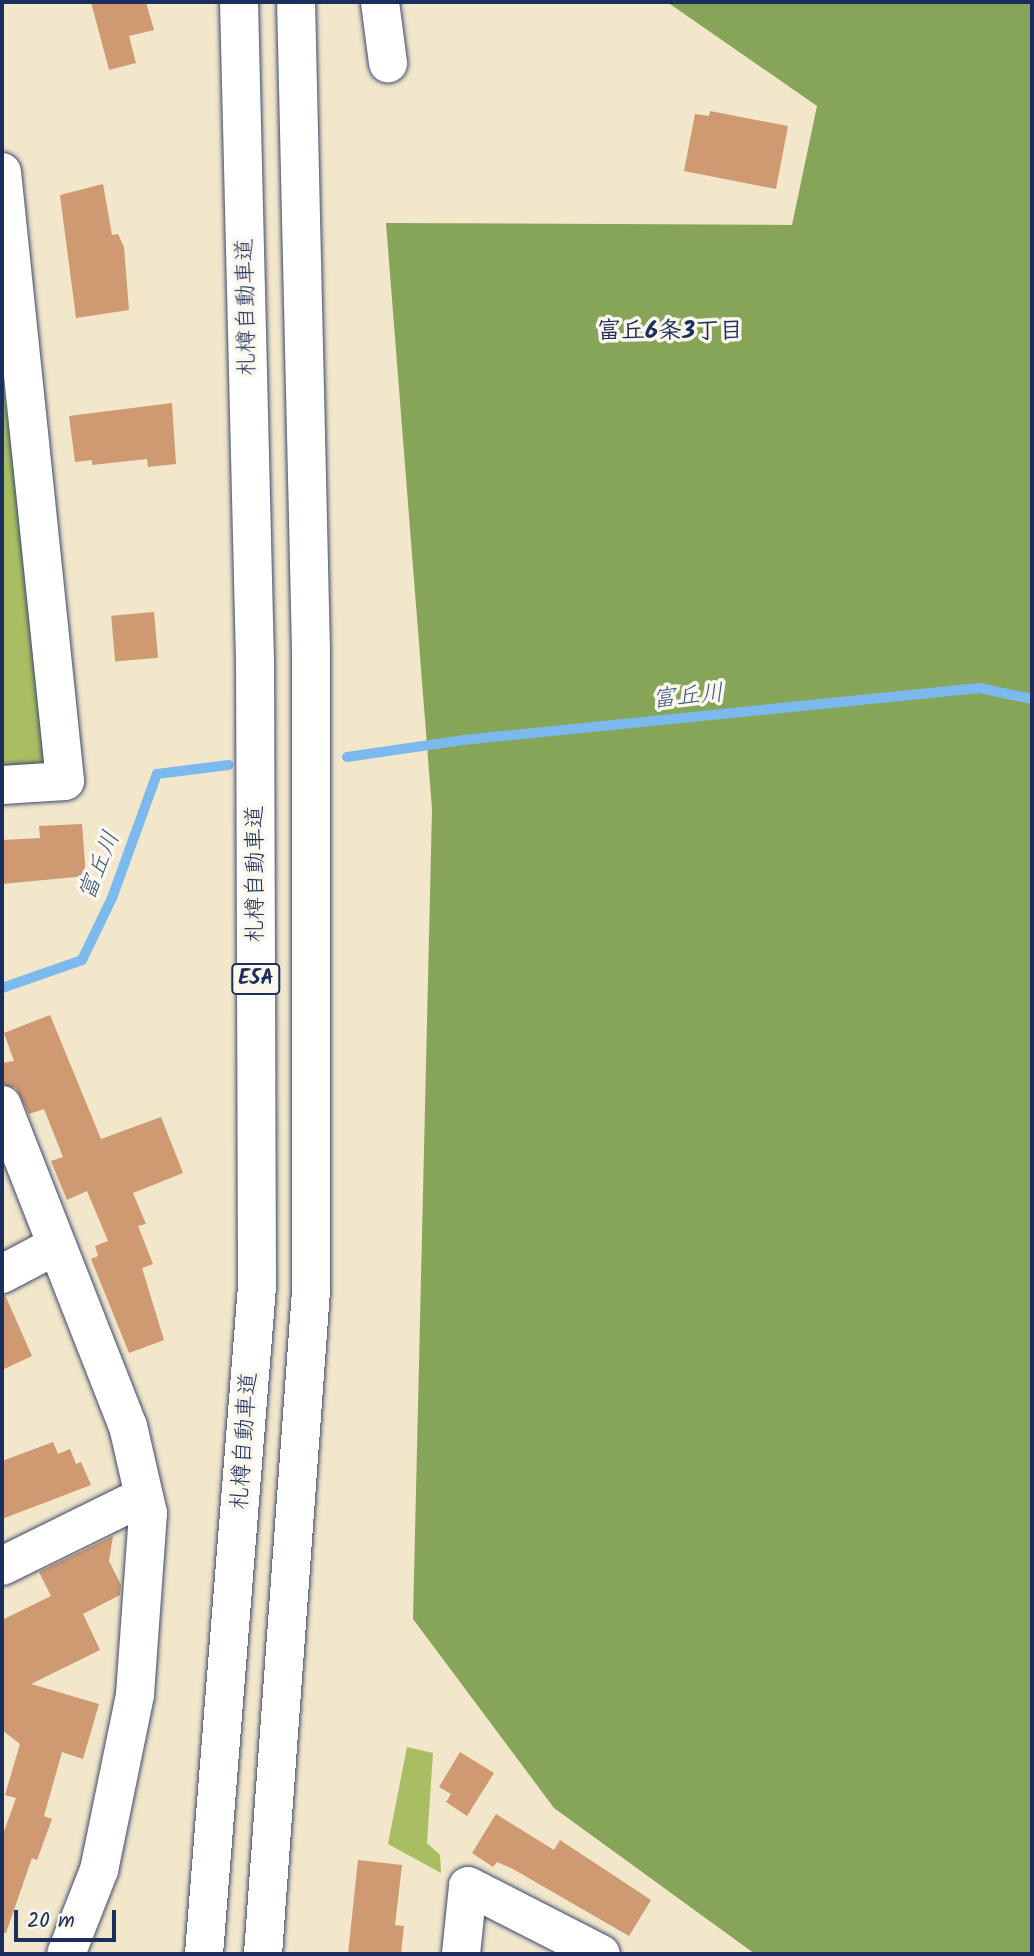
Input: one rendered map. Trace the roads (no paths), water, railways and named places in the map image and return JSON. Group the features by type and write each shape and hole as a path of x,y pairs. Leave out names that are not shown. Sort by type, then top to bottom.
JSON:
{"main road":[{"name":"札樽自動車道","path":"204,1954 257,1287 256,661 239,2"},
{"name":"E5A","path":"263,1954 312,1291 312,651 296,2"},
{"path":"380,2 388,63"},
{"path":"2,172 65,780 2,785"},
{"path":"2,1105 128,1426 148,1513 135,1695 99,1870 66,1954"},
{"path":"2,1274 57,1245"},
{"path":"2,1566 144,1496"},
{"path":"461,1954 468,1886 601,1954"}],"waterway":[{"name":"富丘川","path":"347,757 463,740 979,688 1032,699"},
{"name":"富丘川","path":"2,988 82,960 112,898 157,774 228,765"}],"district":[{"name":"富丘6条3丁目","path":"670,332"}]}
